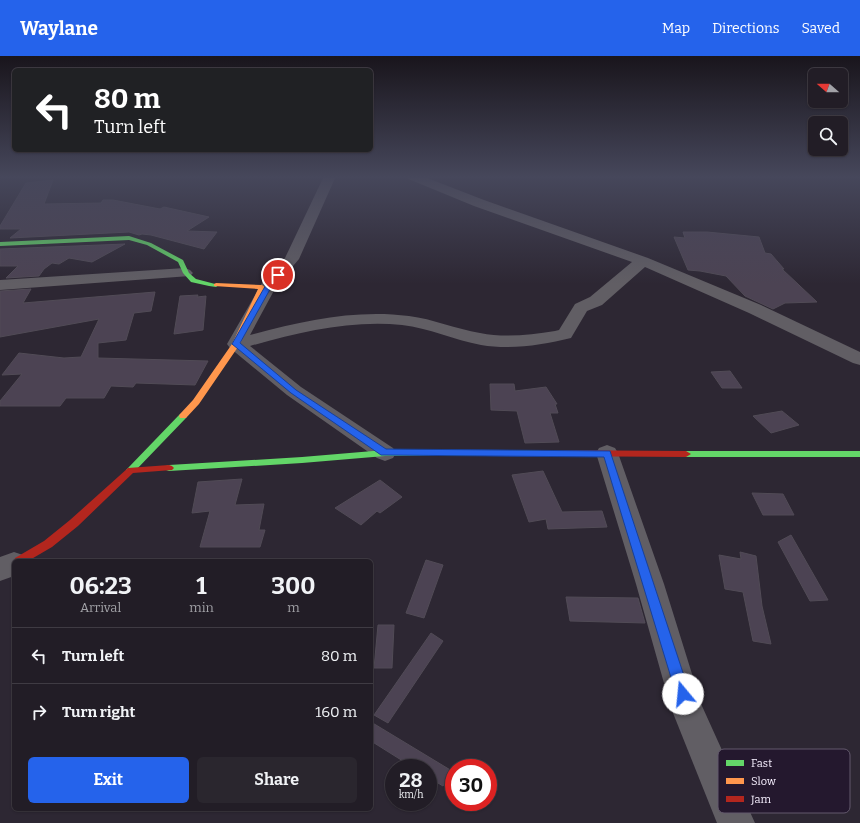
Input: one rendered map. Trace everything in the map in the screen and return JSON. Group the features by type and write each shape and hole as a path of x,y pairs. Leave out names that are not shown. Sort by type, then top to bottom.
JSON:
{"street":[{"path":"22,559 48,544 74,522 131,470 196,402 236,344 270,283 292,259 314,212"},
{"path":"504,212 643,261 755,309 860,359"},
{"path":"0,244 129,238 149,244 182,261 185,273 198,284 262,287 236,344"},
{"path":"236,344 314,323 343,319 374,318 402,320 481,339 505,342 553,337 565,334 581,308 596,301 643,261"},
{"path":"0,286 185,273"},
{"path":"236,344 294,391 385,453"},
{"path":"131,470 302,460 385,453 860,454"},
{"path":"607,453 687,708 718,781"},
{"path":"0,570 12,564"},
{"path":"732,813 736,823"}],"building":[{"path":"9,212 186,212 209,217 187,231 217,232 204,249 151,235 139,235 129,232 10,238 21,229 0,229 0,226"},
{"path":"683,232 707,232 759,237 765,253 771,254 784,269 782,269 817,302 785,303 773,309 745,296 726,276 688,270 674,237 685,238"},
{"path":"125,244 92,262 69,258 59,264 52,263 44,269 39,276 6,278 18,266 0,266 0,249"},
{"path":"31,289 23,303 155,292 151,311 134,313 126,340 98,343 98,358 208,361 195,385 136,383 133,387 111,386 104,398 66,398 60,406 0,406 0,401 22,374 2,375 19,353 64,358 81,357 99,319 0,337 0,291"},
{"path":"198,295 197,297 206,296 203,330 174,334 180,296"},
{"path":"730,371 742,388 722,388 711,372"},
{"path":"490,384 514,384 515,391 546,387 557,404 555,404 558,413 550,413 559,442 525,443 517,411 491,410"},
{"path":"782,411 799,425 771,433 753,416"},
{"path":"543,471 562,512 602,511 607,527 548,529 546,519 529,522 512,475"},
{"path":"242,479 235,505 264,504 259,530 265,530 260,547 200,547 210,511 192,513 198,482"},
{"path":"380,480 402,497 380,513 377,511 361,525 335,508"},
{"path":"752,493 783,494 794,515 763,515"},
{"path":"791,535 828,600 810,601 778,542"},
{"path":"740,552 756,556 762,606 771,644 753,641 743,592 725,589 719,555 741,559"},
{"path":"426,560 443,565 424,618 406,613"},
{"path":"566,597 638,598 645,623 570,621"},
{"path":"378,625 394,625 392,668 374,668"},
{"path":"431,633 443,641 388,723 374,715"},
{"path":"373,723 432,759 400,759 373,742"},
{"path":"437,762 445,767 445,783 443,786 437,782"}],"traffic: fast":[{"path":"0,244 129,238 149,244 181,261 186,273 190,278 198,283 216,285"},
{"path":"131,470 183,416"},
{"path":"169,468 302,460 385,453 541,453"},
{"path":"686,454 860,454"}],"traffic: slow":[{"path":"183,416 196,402 236,344 262,287 216,285"}],"traffic: jam":[{"path":"541,453 686,454"},
{"path":"22,559 48,544 74,523 131,470 169,468"}],"route":[{"path":"278,275 270,283 236,344 262,367 294,391 385,453 607,453 650,584 683,694"}]}
